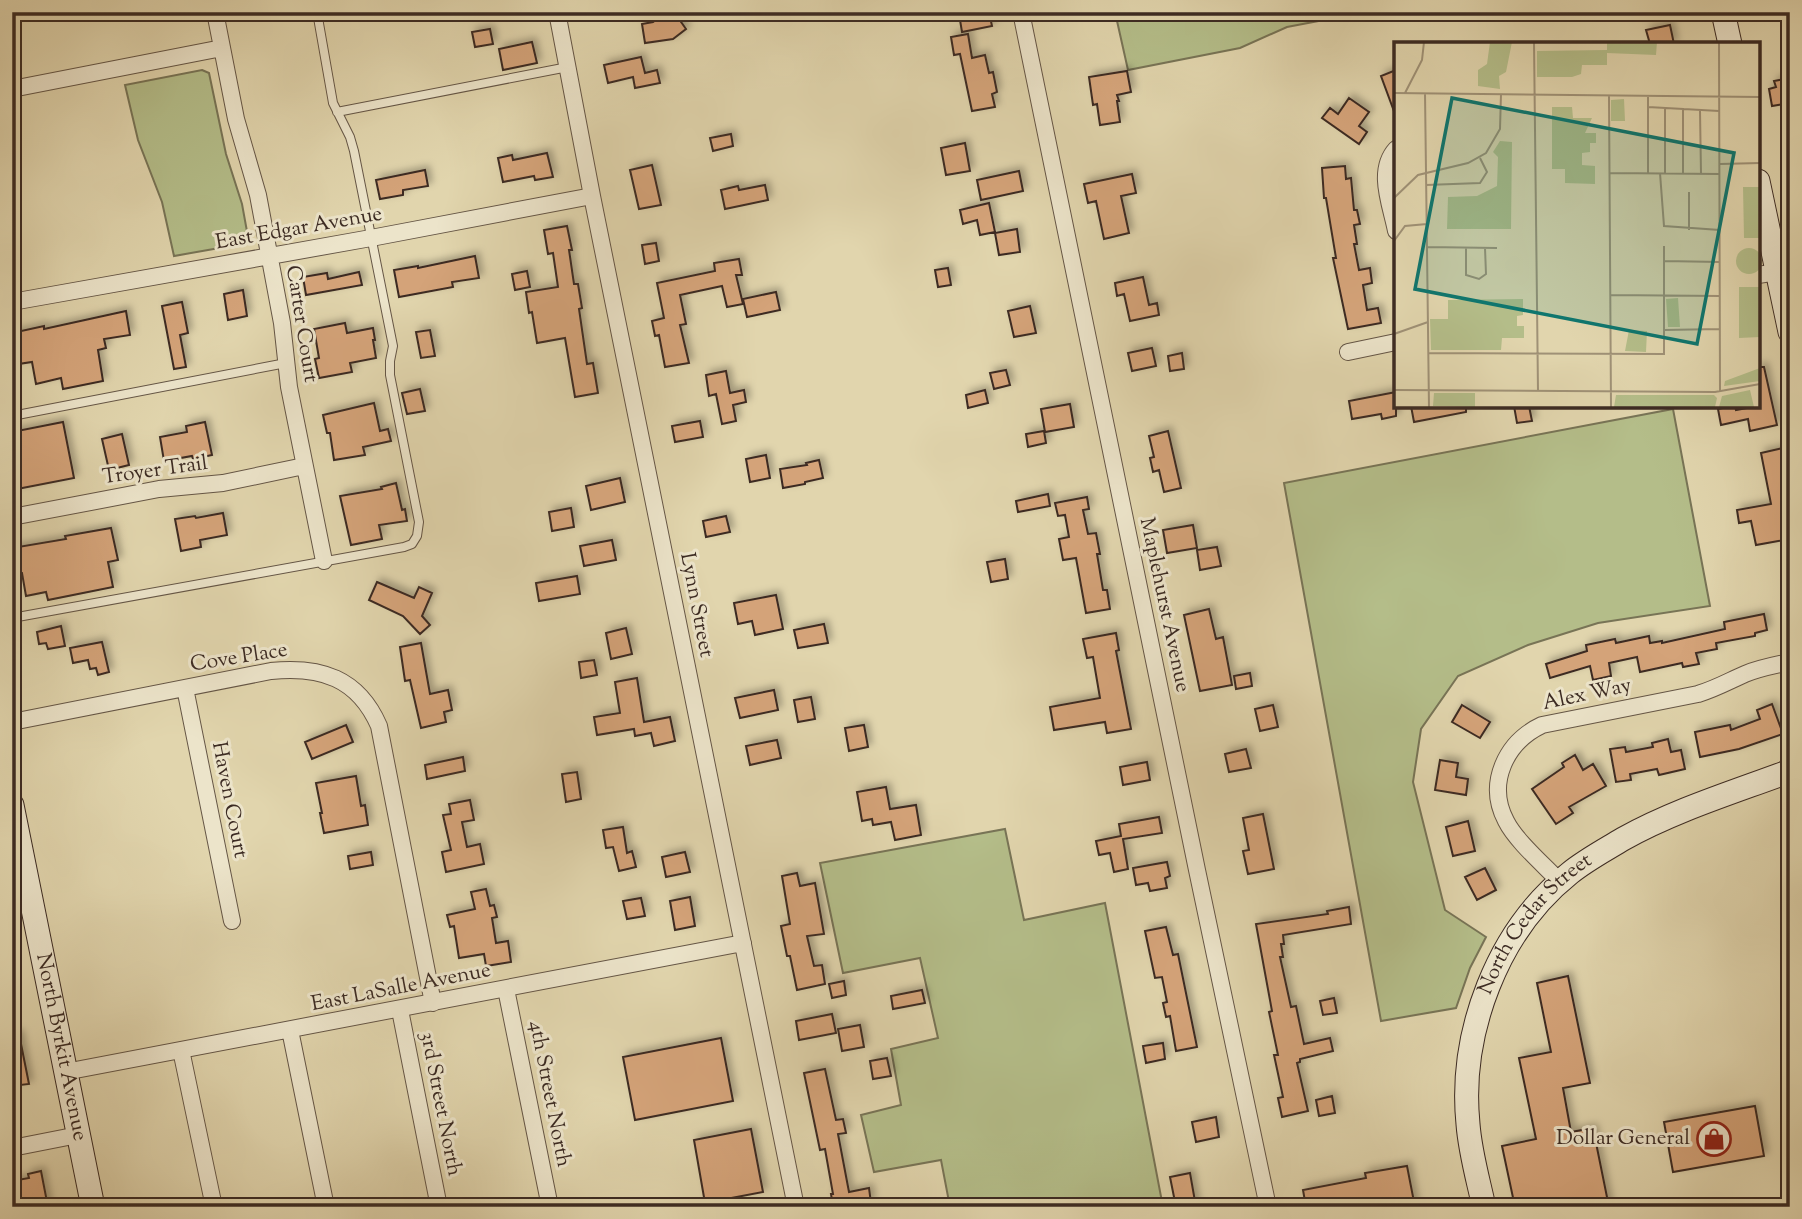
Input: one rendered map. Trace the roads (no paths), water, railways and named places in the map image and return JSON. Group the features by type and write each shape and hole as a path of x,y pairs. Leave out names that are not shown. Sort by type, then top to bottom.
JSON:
{"street":[{"name":"Carter Court","path":"215,12 239,131 258,195 282,323 289,387 324,561"},
{"name":"Lynn Street","path":"557,12 796,1207"},
{"name":"Maplehurst Avenue","path":"1021,12 1268,1207"},
{"path":"1723,12 1730,42"},
{"path":"12,89 222,48"},
{"path":"1394,151 1386,168 1385,178 1394,221"},
{"name":"East Edgar Avenue","path":"12,302 592,196"},
{"path":"1760,200 1768,274 1790,332"},
{"path":"1348,352 1394,342"},
{"name":"Troyer Trail","path":"12,517 159,489 223,483 304,466"},
{"name":"Alex Way","path":"1560,882 1517,836 1506,821 1499,804 1499,774 1509,751 1517,742 1542,725 1698,694 1718,688 1747,673 1790,662"},
{"name":"Cove Place","path":"12,722 271,671 306,670 335,677 346,684 362,697 379,726 433,1003"},
{"name":"Haven Court","path":"185,688 232,921"},
{"name":"North Cedar Street","path":"1484,1207 1468,1123 1466,1085 1470,1047 1488,986 1504,952 1525,920 1560,882 1597,855 1655,823 1790,771"},
{"name":"North Byrkit Avenue","path":"12,805 93,1207"},
{"name":"East LaSalle Avenue","path":"65,1072 743,943"},
{"name":"4th Street North","path":"506,989 550,1207"},
{"name":"3rd Street North","path":"400,1010 439,1207"},
{"path":"290,1030 326,1207"},
{"path":"181,1050 214,1207"},
{"path":"12,1148 78,1135"}],"lane":[{"path":"12,618 404,547 412,544 417,536 419,522 390,375 393,345 351,137 333,103 317,12"},
{"path":"337,113 568,67"},
{"path":"12,416 286,363"}],"place":[{"name":"Dollar General","path":"1714,1139"}]}
